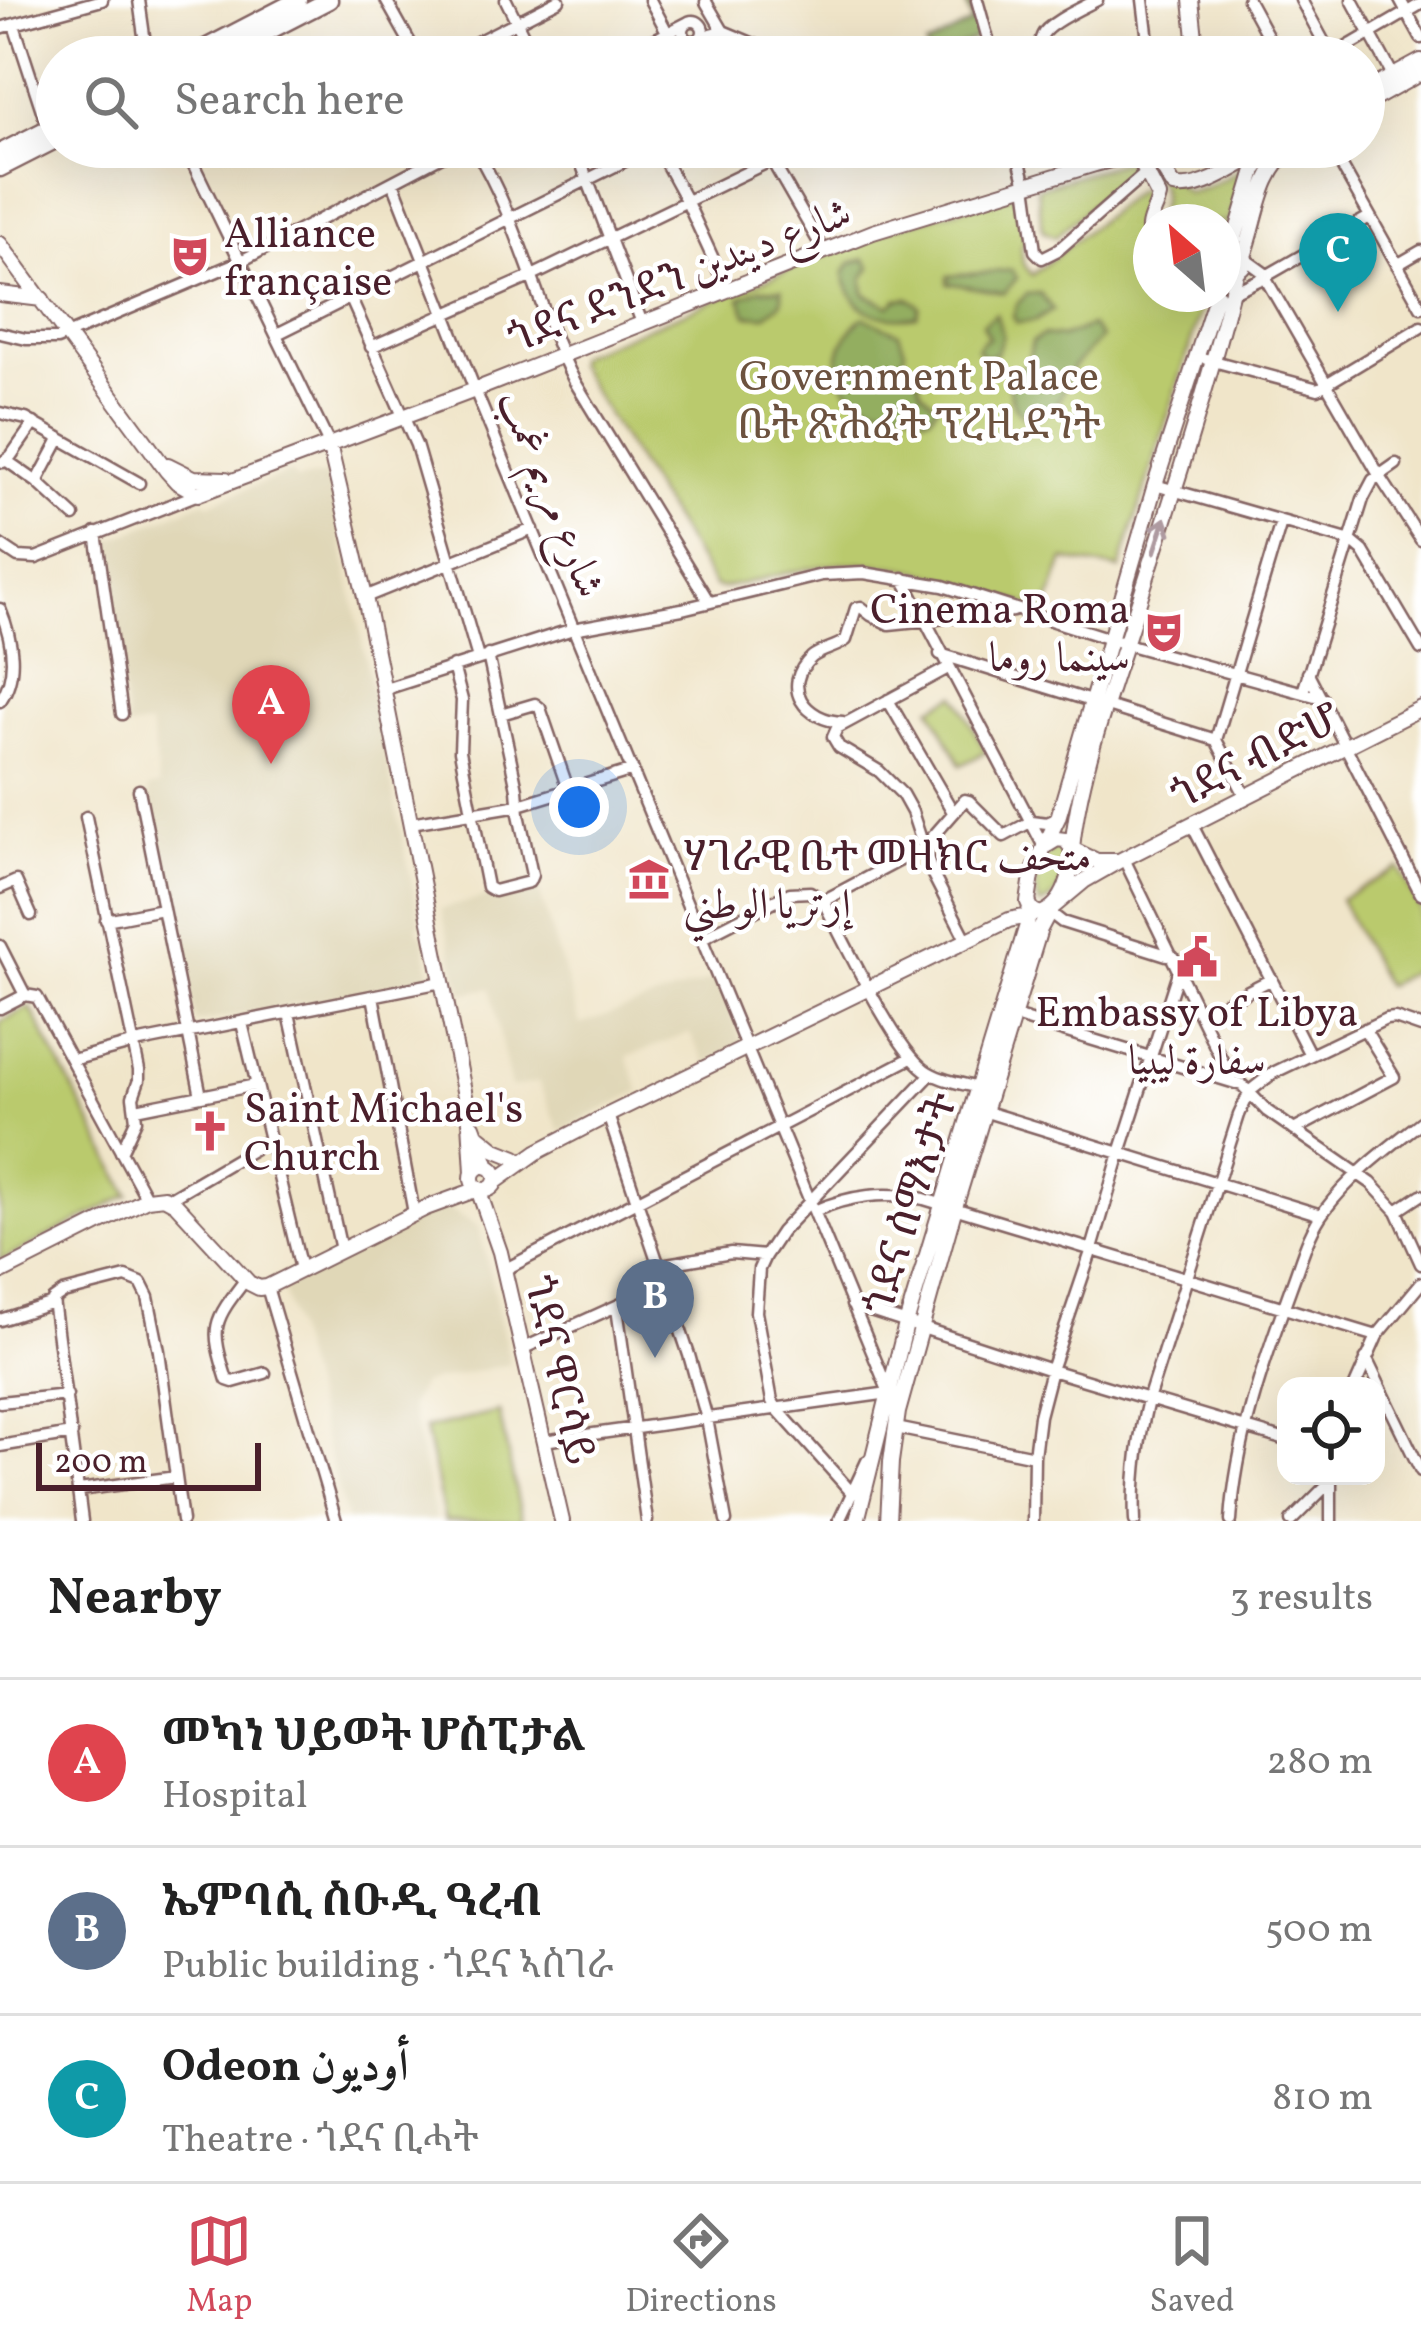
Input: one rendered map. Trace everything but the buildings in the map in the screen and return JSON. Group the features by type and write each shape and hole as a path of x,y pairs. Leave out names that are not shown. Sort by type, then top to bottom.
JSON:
{"highway":[{"path":"242,36 305,3 329,0"},
{"path":"0,153 36,140"},
{"path":"0,168 36,145"}],"main road":[{"path":"1191,0 1195,36"},
{"path":"1385,89 1421,61"},
{"path":"1385,85 1421,73"},
{"name":"ጎደና ደንደን شارع ديندين","path":"192,486 237,478 404,417 873,232 1082,168"},
{"path":"1147,168 1159,196 1156,204"},
{"path":"1162,168 1174,186 1186,189 1255,170"},
{"name":"ጎደና ሰማእታት","path":"1241,228 1255,170"},
{"path":"0,244 159,459 192,486"},
{"path":"0,294 42,299"},
{"name":"ጎደና ሰማእታት","path":"978,1109 978,1088 1040,929 1033,876 1100,704 1174,490 1219,312"},
{"name":"ጎደና ሰማእታት","path":"1119,642 1155,485 1205,359"},
{"name":"ጎደና ዋርሳይ","path":"329,444 365,597 483,1178 562,1521"},
{"path":"296,457 323,462 338,476"},
{"name":"ጎደና ሰማእታት","path":"1038,909 1068,881 1075,821 1100,704"},
{"name":"ጎደና ብድሆ","path":"1038,909 1121,860 1421,709"},
{"path":"1044,847 1057,838 1097,861 1121,860"},
{"path":"483,1178 1038,909"},
{"name":"ጎደና ሰማእታት","path":"858,1521 889,1393 914,1327 1007,1014"},
{"path":"473,1128 496,1150 517,1158"},
{"path":"0,1273 155,1197 170,1198 245,1280 267,1287 517,1158 538,1152"},
{"name":"ጎደና ሰማእታት","path":"884,1521 914,1327"},
{"path":"858,1521 872,1517 884,1521"}],"street":[{"path":"47,0 50,14"},
{"path":"0,28 102,0"},
{"path":"140,0 144,36"},
{"path":"386,0 406,36"},
{"path":"506,0 524,36"},
{"path":"489,36 559,0"},
{"path":"650,0 670,36"},
{"path":"976,0 985,36"},
{"path":"1042,36 1097,0"},
{"path":"1143,0 1147,36"},
{"path":"1247,0 1267,36"},
{"path":"1301,0 1320,36"},
{"path":"1352,0 1370,34"},
{"path":"1400,0 1421,38"},
{"path":"688,36 684,29 706,1 723,31 735,36"},
{"path":"1367,36 1421,4"},
{"path":"662,36 692,22"},
{"path":"14,25 36,84"},
{"path":"707,36 723,31"},
{"path":"1385,61 1396,81"},
{"path":"195,168 329,444"},
{"path":"0,332 26,339 57,338 241,261 421,168"},
{"path":"488,168 561,355 709,602"},
{"path":"584,168 642,323"},
{"path":"277,334 612,168"},
{"path":"667,168 727,289"},
{"path":"371,347 530,277 755,168"},
{"path":"777,168 824,251"},
{"path":"1022,168 1035,251 1042,258 1058,250 1147,172"},
{"path":"1343,168 1421,307"},
{"name":"شارع مريم غمب","path":"393,182 897,1420"},
{"path":"1241,288 1265,279 1370,217"},
{"path":"1397,265 1421,251"},
{"path":"1241,266 1265,279 1421,540"},
{"path":"350,298 416,445 501,714 532,879 494,891 488,887 471,814 460,752 462,700 453,666"},
{"path":"1205,359 1318,389 1421,327"},
{"path":"0,413 34,423 139,483"},
{"path":"34,423 3,462 37,482 74,516"},
{"path":"37,482 60,439"},
{"path":"1303,692 1368,487 1396,464"},
{"path":"1155,485 1351,541 1363,551 1421,649"},
{"path":"0,545 18,557 36,558 192,486"},
{"path":"1216,740 1281,522"},
{"path":"365,597 533,530"},
{"path":"96,533 122,714"},
{"path":"382,690 573,628 822,575 864,573 943,586 1119,642 1322,698"},
{"path":"903,578 1044,847"},
{"path":"848,722 811,713 797,692 803,668 821,651 846,640 858,607 889,624 1017,611"},
{"path":"0,609 11,656 9,687 0,701"},
{"path":"940,654 1216,740 1246,796"},
{"path":"948,668 848,722 835,732 835,742 879,771 902,794 932,873 967,941"},
{"path":"1308,673 1421,894"},
{"path":"888,700 953,812"},
{"path":"501,714 535,704 540,709 568,789"},
{"path":"411,823 519,805 633,770"},
{"path":"139,790 201,1096"},
{"path":"823,901 923,848 965,800 1004,836 1032,821 1047,823 1058,818"},
{"path":"86,817 140,1080 133,1097 136,1120 121,1152"},
{"path":"1192,825 1310,1055"},
{"path":"1121,860 1232,1081"},
{"path":"0,888 14,880 18,883 31,915"},
{"path":"702,938 790,892 810,892 823,901 911,1058 931,1074 978,1088"},
{"path":"106,920 162,909"},
{"path":"1038,909 1176,963"},
{"path":"0,946 25,995"},
{"path":"1033,1521 1039,1416 1176,963"},
{"path":"1201,1015 1272,979"},
{"path":"72,1060 135,1043 442,982"},
{"path":"0,1008 25,995 37,997 147,1199"},
{"path":"373,996 414,1213"},
{"path":"289,1013 341,1250"},
{"path":"1007,1014 1232,1081 1250,1091 1267,1111 1358,1172 1396,1211 1421,1264"},
{"path":"1135,1521 1138,1441 1148,1400 1250,1091 1273,1073 1386,1019 1421,1027"},
{"path":"242,1023 301,1270"},
{"path":"1294,1130 1394,1077 1365,1030"},
{"path":"504,1270 911,1058"},
{"path":"853,1494 777,1409 768,1386 756,1312 759,1269 781,1232 812,1206 931,1074"},
{"path":"136,1109 256,1085"},
{"path":"978,1109 1321,1215"},
{"path":"608,1115 667,1283 706,1419 726,1521"},
{"path":"1231,1521 1246,1430 1283,1309 1321,1215 1358,1172 1421,1122"},
{"path":"170,1198 269,1140"},
{"path":"812,1206 882,1193 903,1195 1377,1336"},
{"path":"1396,1211 1421,1195"},
{"path":"661,1265 731,1252 765,1256"},
{"path":"82,1521 53,1303 56,1295 126,1277 145,1288 159,1351 182,1521"},
{"path":"245,1280 219,1315 216,1334 227,1380 265,1373"},
{"path":"522,1349 667,1283"},
{"path":"1359,1377 1377,1336 1421,1283"},
{"path":"267,1287 336,1521"},
{"path":"0,1320 53,1303"},
{"path":"852,1305 1277,1438"},
{"path":"617,1308 647,1521"},
{"path":"1366,1358 1421,1471"},
{"path":"543,1441 889,1393"},
{"path":"0,1402 67,1395"},
{"path":"897,1420 1034,1456"},
{"path":"0,1447 72,1434"},
{"path":"839,1521 878,1436"},
{"path":"79,1490 176,1477"},
{"path":"1291,1521 1325,1485"},
{"path":"1330,1485 1330,1521"}],"shaded area":[{"path":"291,472 296,480 328,475 431,977 196,1023 148,788 159,786 150,725 128,729 107,542"},
{"path":"537,884 580,1025 717,978 742,1044 706,1063 689,1033 627,1057 640,1091 560,1131 538,1082 511,1088 490,988 462,994 441,909"},
{"path":"448,1208 479,1227 510,1364 423,1383 410,1405 436,1521 347,1521 283,1289 428,1210"}],"green space":[{"path":"965,0 970,0 979,36 947,36 972,23"},
{"path":"1102,168 1130,171 1055,237 1043,231 1037,188"},
{"path":"1152,168 1158,168 1187,193 1245,168 1234,204 1160,204 1162,194"},
{"name":"Government Palace ቤት ጽሕፈት ፕረዚደንት","path":"1142,190 1151,200 1133,204 1133,312 1200,312 1120,569 1064,560 1046,611 913,570 859,564 804,569 715,587 576,364 577,356 890,229 1019,192 1023,263 1032,275"},
{"path":"865,259 871,267 863,279 865,294 890,306 897,299 909,298 920,306 917,316 891,317 861,306 844,274 850,263"},
{"path":"1012,270 1017,278 1004,293 948,283 948,276"},
{"path":"759,289 782,289 782,302 765,316 747,315 740,298"},
{"path":"1040,293 1053,310 1035,321 1017,323 1013,317 1017,304 1027,294"},
{"path":"996,314 1003,336 996,353 986,357 977,349 989,338 982,324"},
{"path":"863,317 899,333 906,370 937,405 931,415 869,403 845,386 838,363 840,351"},
{"path":"1091,326 1101,338 1073,367 1056,406 1030,422 1014,406 1007,381 1028,362 1032,342 1043,335 1062,337"},
{"path":"956,695 986,752 961,765 931,708"},
{"path":"1060,844 1069,855 1064,878 1053,897 1040,905 1038,870"},
{"path":"1399,868 1421,910 1421,967 1385,986 1340,899"},
{"path":"30,1007 129,1195 0,1261 0,1022"},
{"path":"499,1412 522,1521 445,1521 425,1429"}],"place":[{"name":"Alliance française","path":"190,256"},
{"name":"Odeon أوديون","path":"1338,312"},
{"name":"Cinema Roma سينما روما","path":"1164,632"},
{"name":"መካነ ህይወት ሆስፒታል","path":"271,764"},
{"name":"ሃገራዊ ቤተ መዘክር متحف إرتريا الوطني","path":"649,879"},
{"name":"Embassy of Libya سفارة ليبيا","path":"1197,957"},
{"name":"Saint Michael's Church","path":"210,1131"},
{"name":"ኤምባሲ ስዑዲ ዓረብ","path":"655,1358"}]}
